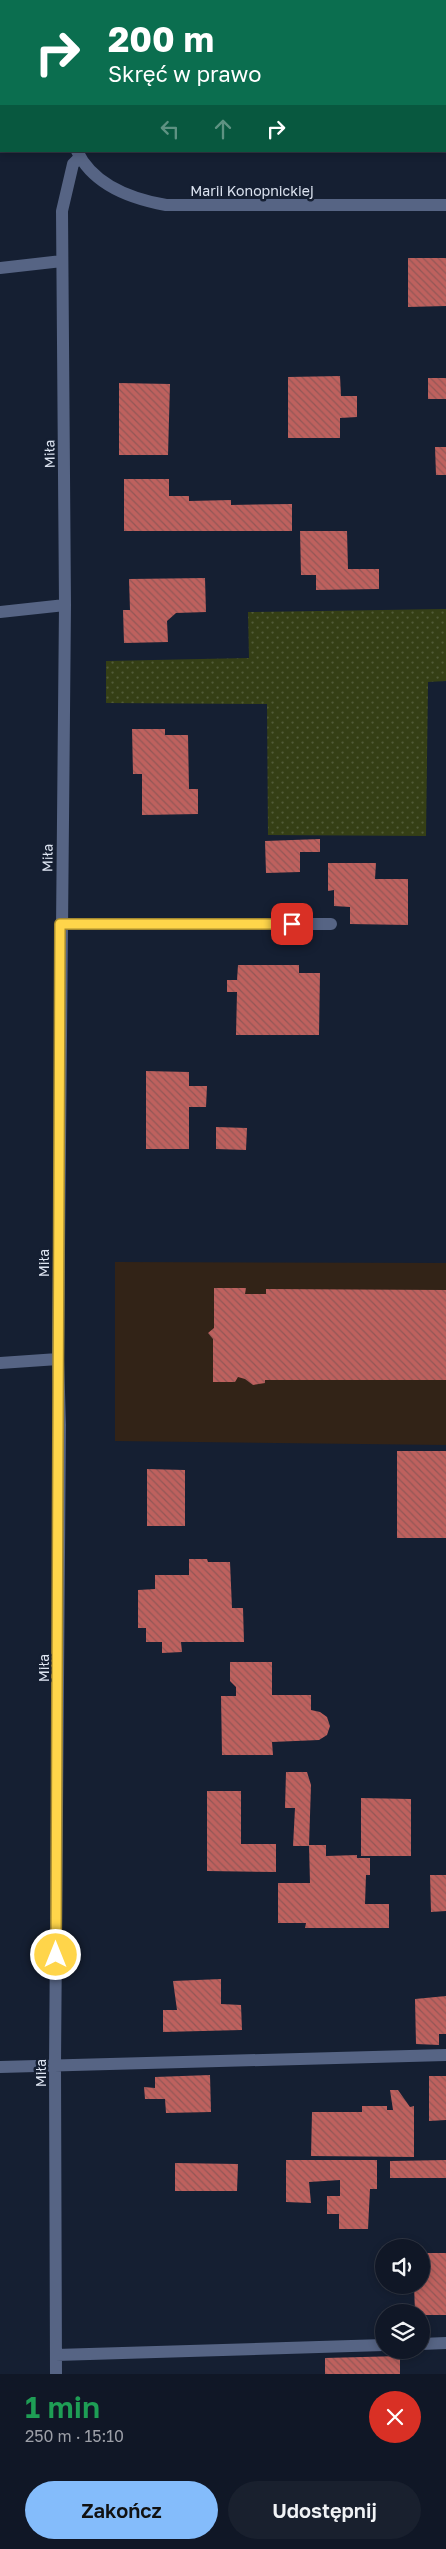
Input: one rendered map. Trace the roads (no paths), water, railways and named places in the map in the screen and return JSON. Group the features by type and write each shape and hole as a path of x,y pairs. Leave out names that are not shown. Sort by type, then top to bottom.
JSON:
{"street":[{"name":"Marii Konopnickiej","path":"79,154 100,179 123,194 140,201 166,205 446,205"},
{"name":"Miła","path":"56,2374 55,2065 60,1425 58,1359 60,924 65,605 62,211 73,164 79,154"},
{"path":"0,268 62,261"},
{"path":"0,612 65,605"},
{"path":"60,924 330,924"},
{"path":"0,1363 58,1359"},
{"path":"0,2067 446,2055"},
{"path":"430,2344 446,2343"},
{"path":"56,2355 375,2345"}]}
